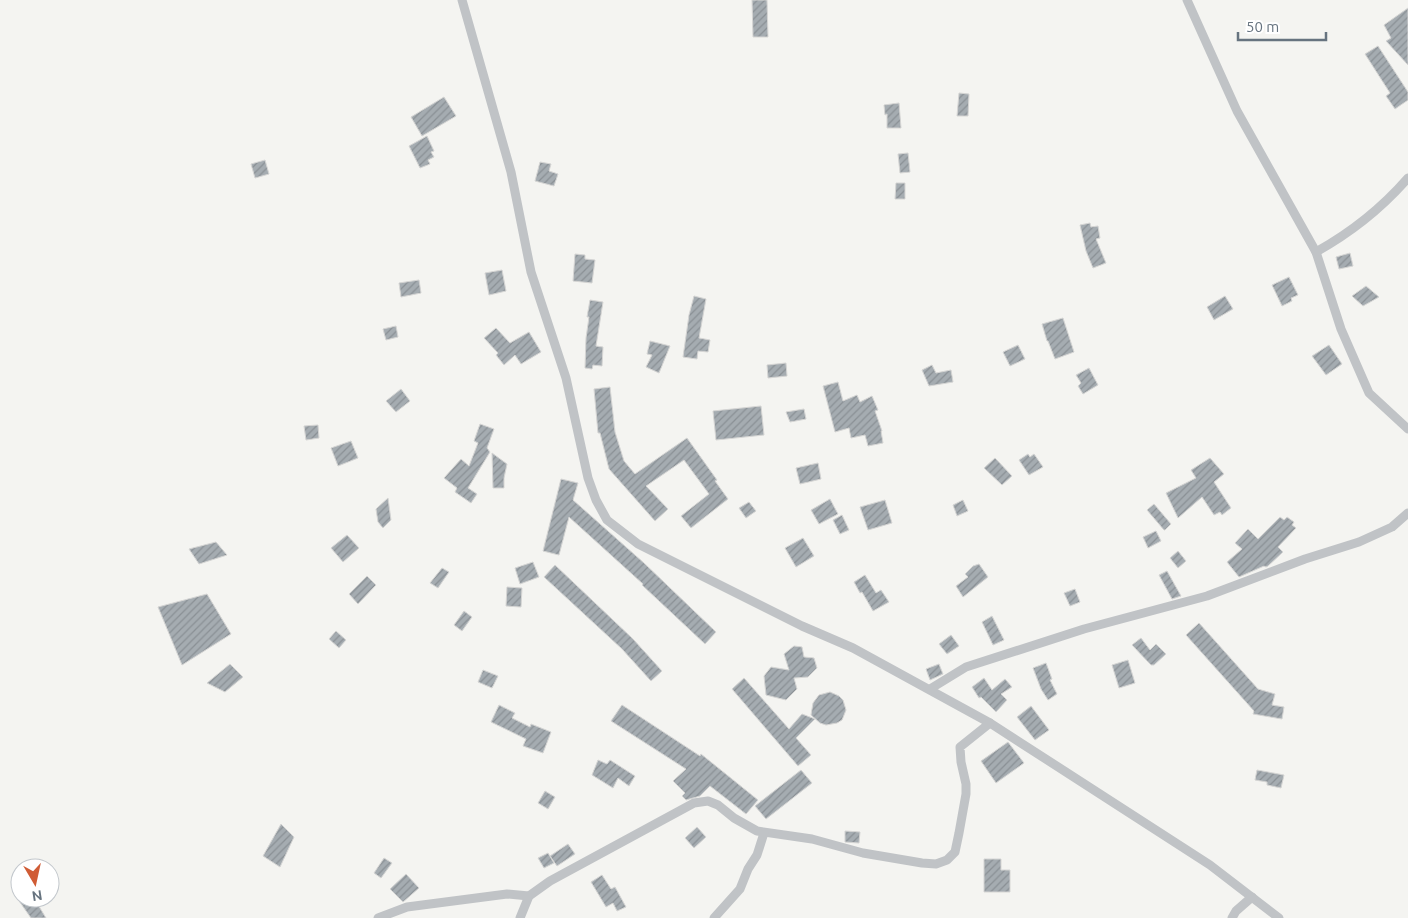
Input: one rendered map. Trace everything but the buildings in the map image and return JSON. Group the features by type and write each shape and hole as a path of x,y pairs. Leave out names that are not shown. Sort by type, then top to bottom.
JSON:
{"street":[{"path":"462,0 511,172 532,272 566,378 588,478 596,500 608,520 638,544 802,626 853,648 990,723 1210,865 1279,918"},
{"path":"1187,0 1237,111 1316,252 1341,329 1369,393 1408,429"},
{"path":"1316,252 1341,238 1363,222 1386,203 1408,178"},
{"path":"930,689 966,667 1084,629 1207,596 1306,559 1359,542 1392,527 1408,513"},
{"path":"524,916 529,896 550,881 694,803 708,800 718,805 734,818 764,833 812,839 863,853 922,864 936,864 947,860 955,852 966,794 960,747 990,723"},
{"path":"714,918 740,889 748,869 757,855 764,833"},
{"path":"378,918 407,907 507,894 529,896"},
{"path":"1232,918 1236,911 1252,897"}]}
